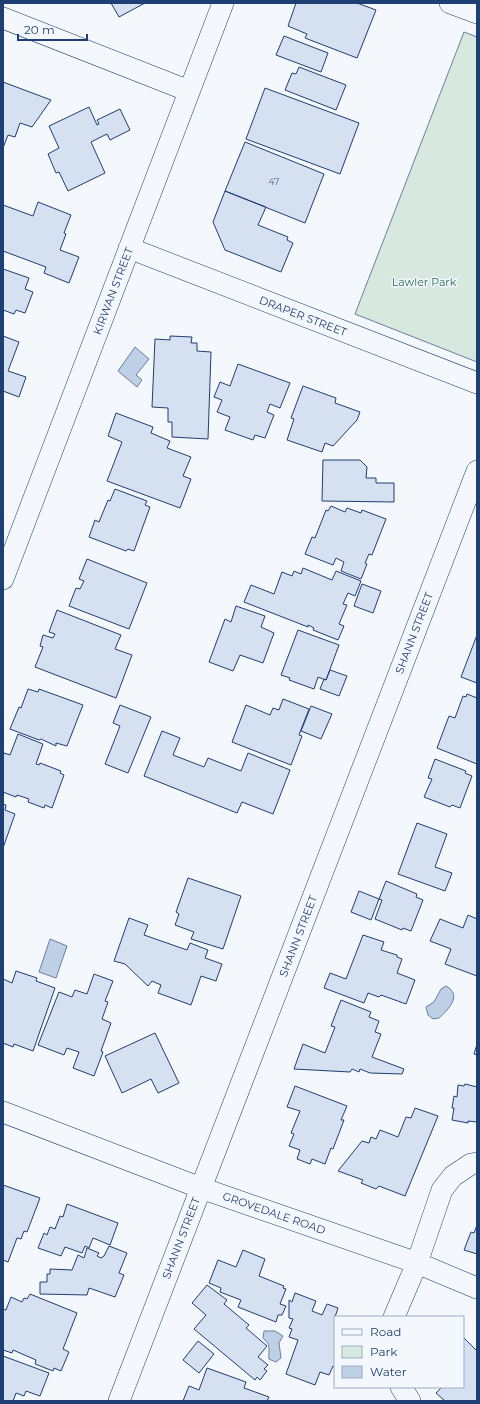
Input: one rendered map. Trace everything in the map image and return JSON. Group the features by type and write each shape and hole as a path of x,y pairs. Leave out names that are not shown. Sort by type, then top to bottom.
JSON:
{"street":[{"name":"KIRWAN STREET","path":"3,579 223,3"},
{"path":"450,3 477,13"},
{"path":"3,18 190,91"},
{"name":"DRAPER STREET","path":"129,248 477,383"},
{"name":"SHANN STREET","path":"119,1401 477,471"},
{"name":"GROVEDALE ROAD","path":"3,1112 201,1188 417,1263 477,1288"},
{"path":"394,1316 417,1263 442,1190 453,1176 471,1164 477,1163"},
{"path":"402,1388 410,1401"}],"green space":[{"name":"Lawler Park","path":"464,32 477,37 477,362 355,314"}],"water":[{"path":"135,347 149,359 136,375 142,380 137,387 118,371"},
{"path":"50,939 67,946 56,978 39,972"},
{"path":"446,986 451,990 454,998 450,1007 439,1018 433,1019 428,1015 426,1007 434,1002 441,989"},
{"path":"264,1331 275,1331 283,1336 279,1343 281,1358 276,1362 269,1359 269,1346 263,1338"}],"building":[{"path":"111,3 145,3 119,17"},
{"path":"296,3 357,3 376,10 357,58 305,38 307,34 288,26"},
{"path":"284,36 328,53 321,72 276,55"},
{"path":"299,67 346,85 336,110 285,90 292,73 296,74"},
{"path":"3,82 51,100 32,127 20,123 15,137 8,135 3,148"},
{"path":"265,88 359,123 340,174 246,139"},
{"path":"89,107 97,125 99,124 97,120 120,109 130,130 110,140 107,134 91,142 105,173 68,191 59,172 56,173 48,154 59,148 49,126"},
{"path":"245,142 324,174 305,223 225,191"},
{"path":"225,191 266,207 258,225 288,237 287,240 293,243 281,272 225,250 213,222"},
{"path":"38,202 71,215 64,233 66,234 60,250 79,257 69,283 44,273 46,267 3,251 3,205 33,216"},
{"path":"3,269 29,278 25,289 33,292 25,313 16,310 14,314 3,310"},
{"path":"3,336 19,342 8,371 26,377 19,397 3,391"},
{"path":"170,336 192,337 191,343 197,343 197,351 211,352 208,439 172,437 172,422 168,422 168,408 152,407 155,339 170,340"},
{"path":"238,364 290,383 280,408 270,404 267,412 274,415 265,438 255,435 253,440 225,430 230,417 217,412 222,400 214,397 220,382 230,386"},
{"path":"303,386 336,398 335,403 360,412 357,420 333,446 325,443 322,452 287,440 294,419 291,418"},
{"path":"116,413 153,427 151,433 170,441 167,448 191,457 183,476 191,479 180,508 107,481 122,442 108,436"},
{"path":"323,460 360,460 367,467 366,478 376,478 376,483 394,483 394,502 322,501"},
{"path":"115,489 147,501 145,505 150,507 134,551 128,549 126,551 89,537 95,520 99,522 108,500 110,501"},
{"path":"331,506 345,512 347,508 361,513 362,510 386,519 372,555 369,554 365,563 367,564 361,579 341,571 344,562 336,558 333,565 305,554 312,537 315,538 326,510 328,511"},
{"path":"87,559 147,583 129,629 69,606 76,588 80,589 84,581 79,579"},
{"path":"303,568 332,580 336,571 361,581 355,596 348,593 343,604 347,605 339,624 344,626 338,640 313,630 314,628 308,625 308,627 244,602 251,585 274,594 282,572 292,576 294,571 301,574"},
{"path":"362,584 381,591 373,613 354,606"},
{"path":"236,606 265,616 261,627 274,633 263,663 240,655 233,671 209,662 225,619 231,622"},
{"path":"57,610 121,635 115,649 132,655 116,698 35,667 43,647 40,646 43,635 53,638 55,634 49,632"},
{"path":"298,630 339,645 326,680 318,677 314,689 289,680 290,678 281,675"},
{"path":"477,635 477,683 461,677"},
{"path":"330,670 347,676 339,696 320,689"},
{"path":"28,689 38,692 39,689 83,705 67,746 56,743 56,746 41,739 39,740 10,729 19,707 21,708"},
{"path":"467,694 477,698 477,764 437,748 449,716 455,718 463,696 466,697"},
{"path":"283,699 309,709 299,735 302,736 291,765 232,742 246,705 270,715 273,708 279,710"},
{"path":"120,705 151,717 128,773 105,764 120,726 113,723"},
{"path":"311,706 332,714 321,739 301,731"},
{"path":"162,731 180,738 173,755 204,767 208,758 241,771 248,753 290,770 273,814 242,802 237,813 144,776"},
{"path":"18,734 43,744 36,764 39,765 40,763 61,771 60,773 64,775 52,808 45,805 44,808 28,802 29,799 17,795 16,797 3,792 4,753 10,755"},
{"path":"435,759 466,771 465,773 472,776 460,808 452,805 450,807 424,797 432,779 428,778"},
{"path":"3,804 6,805 5,810 15,814 3,848"},
{"path":"417,823 447,834 435,867 452,873 445,891 398,874"},
{"path":"188,878 241,896 223,949 191,939 194,932 175,925 179,914 176,912"},
{"path":"386,881 417,894 416,897 423,900 411,931 403,928 402,930 375,919 382,900 379,899"},
{"path":"359,891 379,899 371,920 351,912"},
{"path":"468,915 477,919 477,976 445,964 451,949 430,941 440,919 463,928"},
{"path":"129,918 148,925 144,935 187,950 190,943 208,950 205,958 222,964 216,981 201,976 191,1005 158,993 161,985 152,981 148,986 125,964 114,961"},
{"path":"363,935 384,942 381,950 397,955 397,957 402,959 397,973 415,980 406,1004 381,995 379,997 368,993 364,1003 324,988 330,973 346,979"},
{"path":"16,971 37,978 36,981 55,988 33,1051 14,1044 13,1047 3,1043 3,979 12,983"},
{"path":"94,974 113,981 105,1001 108,1002 102,1019 111,1023 101,1051 103,1052 94,1076 73,1068 79,1052 67,1048 64,1055 38,1045 59,992 72,997 75,990 87,994"},
{"path":"341,1000 371,1012 369,1017 379,1021 375,1032 381,1034 372,1057 404,1069 402,1074 370,1073 360,1069 359,1072 352,1069 350,1072 294,1069 303,1044 325,1053 335,1027 331,1026"},
{"path":"155,1033 179,1083 158,1093 151,1079 122,1093 105,1056"},
{"path":"477,1044 477,1055 474,1054"},
{"path":"465,1084 477,1087 477,1122 468,1121 468,1123 452,1120 454,1096 457,1097 458,1085 464,1086"},
{"path":"295,1086 347,1106 341,1120 344,1120 333,1149 331,1148 325,1164 312,1159 310,1164 297,1159 300,1150 289,1146 294,1134 291,1133 300,1111 287,1107"},
{"path":"415,1108 438,1116 405,1196 379,1186 376,1189 361,1183 363,1180 338,1171 362,1141 369,1143 371,1137 376,1139 380,1130 398,1137 406,1117 411,1118"},
{"path":"3,1185 40,1198 27,1232 24,1231 21,1239 17,1238 8,1262 3,1260"},
{"path":"67,1204 118,1223 110,1245 93,1238 89,1248 85,1246 82,1253 65,1247 61,1256 38,1248 44,1233 47,1235 50,1227 55,1229 60,1216 63,1217"},
{"path":"477,1225 477,1254 464,1250 471,1232 474,1233"},
{"path":"109,1246 127,1253 119,1273 124,1275 115,1297 89,1288 87,1295 40,1294 40,1282 47,1282 47,1274 50,1274 50,1269 72,1270 78,1255 84,1258 87,1248 99,1253 97,1256 101,1258 104,1256"},
{"path":"243,1250 265,1259 259,1276 284,1286 283,1288 286,1289 280,1304 286,1306 282,1315 278,1315 276,1322 238,1307 241,1300 220,1292 221,1288 209,1283 218,1260 236,1267"},
{"path":"207,1285 227,1300 224,1304 249,1325 246,1328 267,1346 258,1357 268,1365 264,1369 267,1371 260,1380 257,1377 255,1380 194,1329 206,1315 192,1303"},
{"path":"295,1293 316,1301 312,1311 322,1315 327,1304 338,1308 334,1316 334,1366 329,1375 320,1372 315,1385 286,1374 298,1340 289,1337 292,1329 289,1328 293,1319 289,1318 289,1300 292,1302"},
{"path":"30,1294 77,1313 63,1349 69,1352 61,1371 54,1368 53,1371 35,1364 36,1360 13,1350 12,1353 3,1350 3,1309 6,1310 11,1297 22,1302 24,1298 27,1299"},
{"path":"464,1338 477,1351 477,1401 445,1401 436,1393 441,1388 464,1388"},
{"path":"198,1341 214,1354 199,1373 183,1360"},
{"path":"3,1356 49,1373 40,1396 26,1391 24,1396 16,1393 13,1401 3,1401"},
{"path":"207,1368 246,1382 244,1388 269,1397 267,1401 183,1401 189,1386 199,1390"}]}
